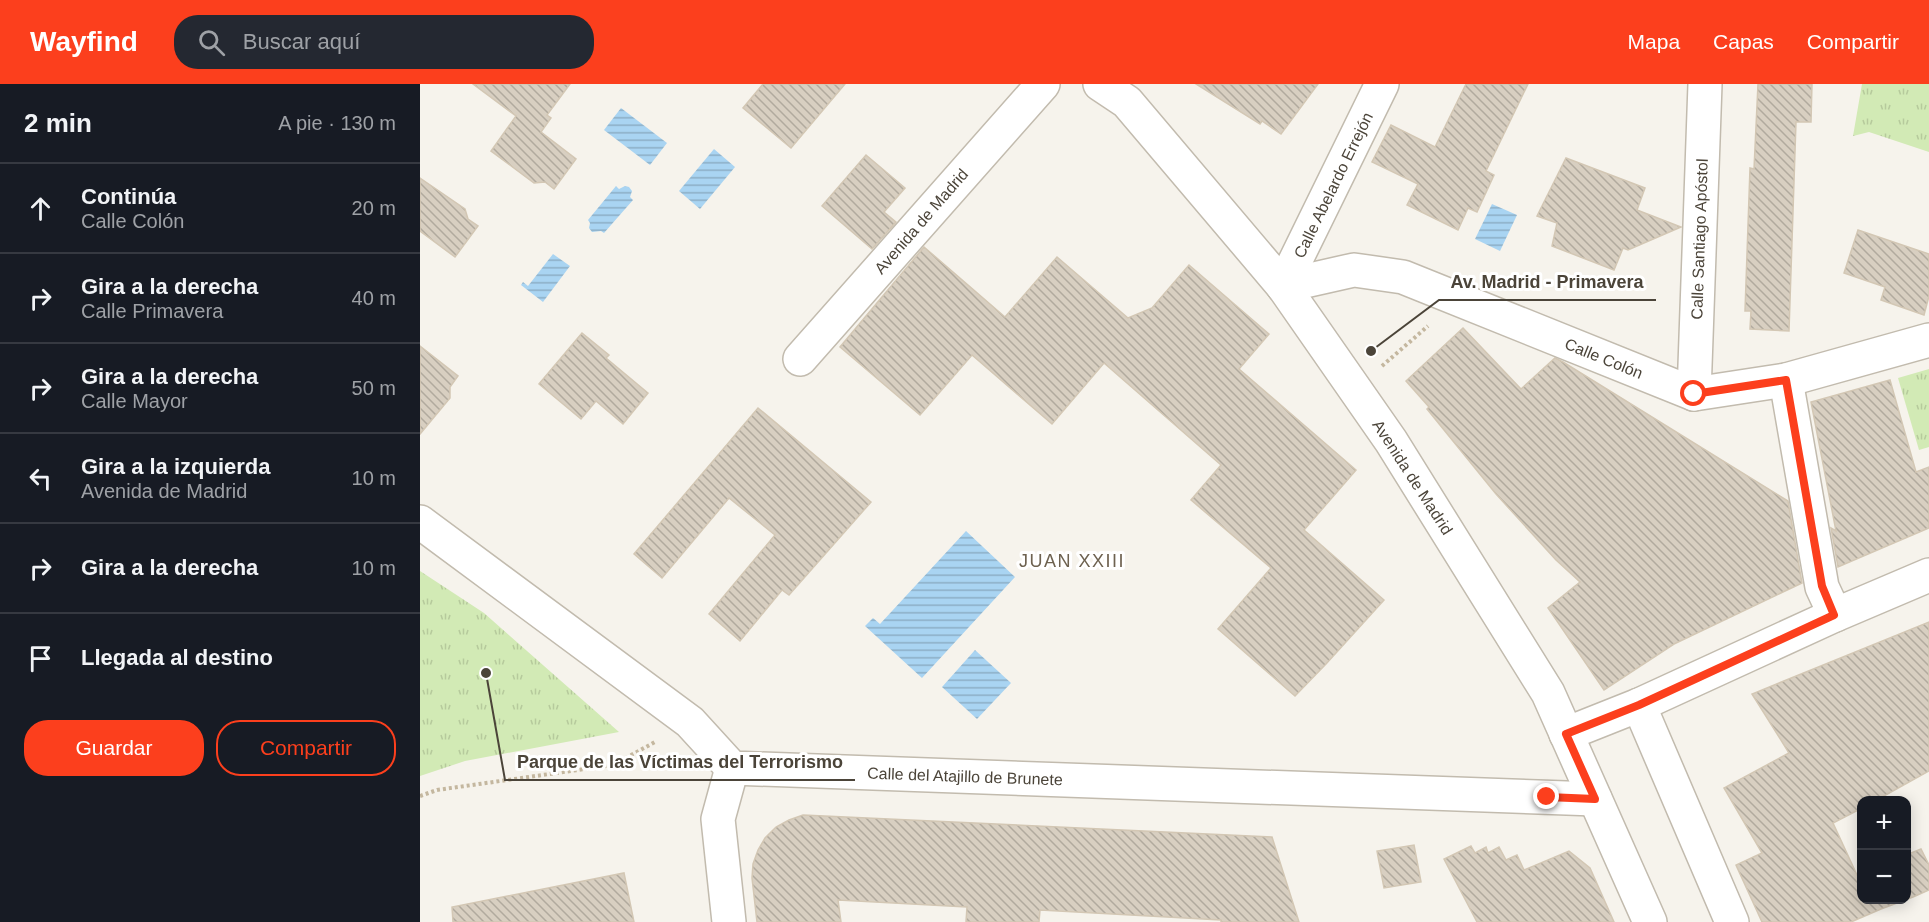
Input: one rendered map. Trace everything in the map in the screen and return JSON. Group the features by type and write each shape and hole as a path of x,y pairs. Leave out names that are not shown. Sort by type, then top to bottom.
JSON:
{"street":[{"name":"Avenida de Madrid","path":"800,359 1043,84"},
{"name":"Avenida de Madrid","path":"1100,84 1127,102 1283,286 1391,441 1548,693 1650,922"},
{"name":"Calle Abelardo Errejón","path":"1283,286 1383,84"},
{"name":"Calle Santiago Apóstol","path":"1694,394 1705,84"},
{"name":"Calle Colón","path":"1283,286 1354,270 1403,277 1694,394"},
{"path":"1694,394 1786,380 1929,340"},
{"path":"1786,380 1822,586 1834,615"},
{"path":"420,522 690,722 732,768 718,819 729,922"},
{"path":"1566,734 1639,705 1834,615 1929,575"},
{"path":"1639,705 1732,922"},
{"name":"Calle del Atajillo de Brunete","path":"732,768 1595,799"}],"path":[{"path":"1355,390 1458,299"},
{"path":"420,796 437,790 613,765 690,722"}],"green space":[{"path":"1862,84 1929,84 1929,152 1869,132 1853,136"},
{"path":"1929,369 1929,447 1919,450 1898,378"},
{"path":"420,571 484,613 619,732 465,761 420,776"}],"water":[{"path":"621,108 667,143 650,165 604,130"},
{"path":"714,149 735,167 700,209 679,191"},
{"path":"616,186 619,189 629,187 632,191 630,197 633,200 604,233 592,232 588,220"},
{"path":"1492,204 1517,215 1500,251 1475,239"},
{"path":"553,254 570,266 543,302 521,285 523,282 528,286"},
{"path":"966,531 1015,577 922,678 865,626 873,618 880,624"},
{"path":"975,650 1011,683 977,719 942,687"}],"building":[{"path":"473,84 570,84 547,115 551,118 541,132 576,159 554,189 545,182 534,183 491,151 516,116"},
{"path":"763,84 845,84 791,148 743,108"},
{"path":"1196,84 1318,84 1281,134 1262,121 1260,124"},
{"path":"1466,84 1528,84 1486,171 1494,175 1477,212 1468,208 1458,230 1407,205 1418,184 1372,162 1391,125 1435,147"},
{"path":"1758,84 1812,84 1811,122 1796,122 1789,331 1750,329 1751,311 1745,311 1750,168 1754,169"},
{"path":"866,155 905,188 884,212 896,222 872,249 822,206"},
{"path":"1566,158 1645,188 1637,210 1681,227 1628,250 1623,248 1614,270 1552,246 1557,223 1537,216"},
{"path":"420,178 465,209 468,219 478,226 455,257 420,231"},
{"path":"1858,230 1929,254 1929,296 1924,315 1881,300 1885,287 1844,273"},
{"path":"924,247 1005,317 1057,257 1128,318 1152,308 1189,265 1269,334 1239,369 1356,470 1304,530 1384,600 1295,696 1218,629 1271,568 1191,500 1221,465 1104,363 1052,424 972,355 920,415 840,347"},
{"path":"1463,328 1521,389 1555,358 1788,501 1802,583 1674,644 1604,690 1548,608 1580,582 1556,560 1496,494 1406,381"},
{"path":"582,333 609,355 606,358 648,393 623,424 596,401 581,419 539,384"},
{"path":"420,346 458,376 450,387 450,398 420,434"},
{"path":"1890,380 1916,472 1929,467 1929,528 1838,567 1831,528 1836,531 1811,402"},
{"path":"758,408 871,502 789,595 782,590 740,641 709,614 775,535 729,498 662,578 634,554"},
{"path":"1929,622 1929,771 1884,796 1857,796 1857,811 1833,823 1857,875 1857,904 1894,904 1851,922 1762,922 1736,865 1762,853 1724,788 1789,753 1752,694"},
{"path":"803,815 1272,837 1299,922 1221,922 1221,920 1040,910 1039,922 966,922 967,907 838,900 841,922 757,922 752,878 753,864 758,850 765,838 776,827"},
{"path":"1414,845 1421,882 1384,888 1377,851"},
{"path":"1471,846 1475,853 1486,847 1488,853 1499,847 1506,860 1517,855 1524,870 1569,851 1590,868 1614,922 1477,922 1444,859"},
{"path":"1921,849 1929,865 1929,890 1911,898 1911,853"},
{"path":"624,873 634,922 453,922 452,907"}],"place":[{"name":"Av. Madrid - Primavera","path":"1371,351"},
{"name":"Parque de las Víctimas del Terrorismo","path":"486,673"}],"district":[{"name":"JUAN XXIII","path":"1072,561"}],"route":[{"path":"1547,797 1595,799 1566,734 1639,705 1834,615 1822,586 1786,380 1694,394"}]}
